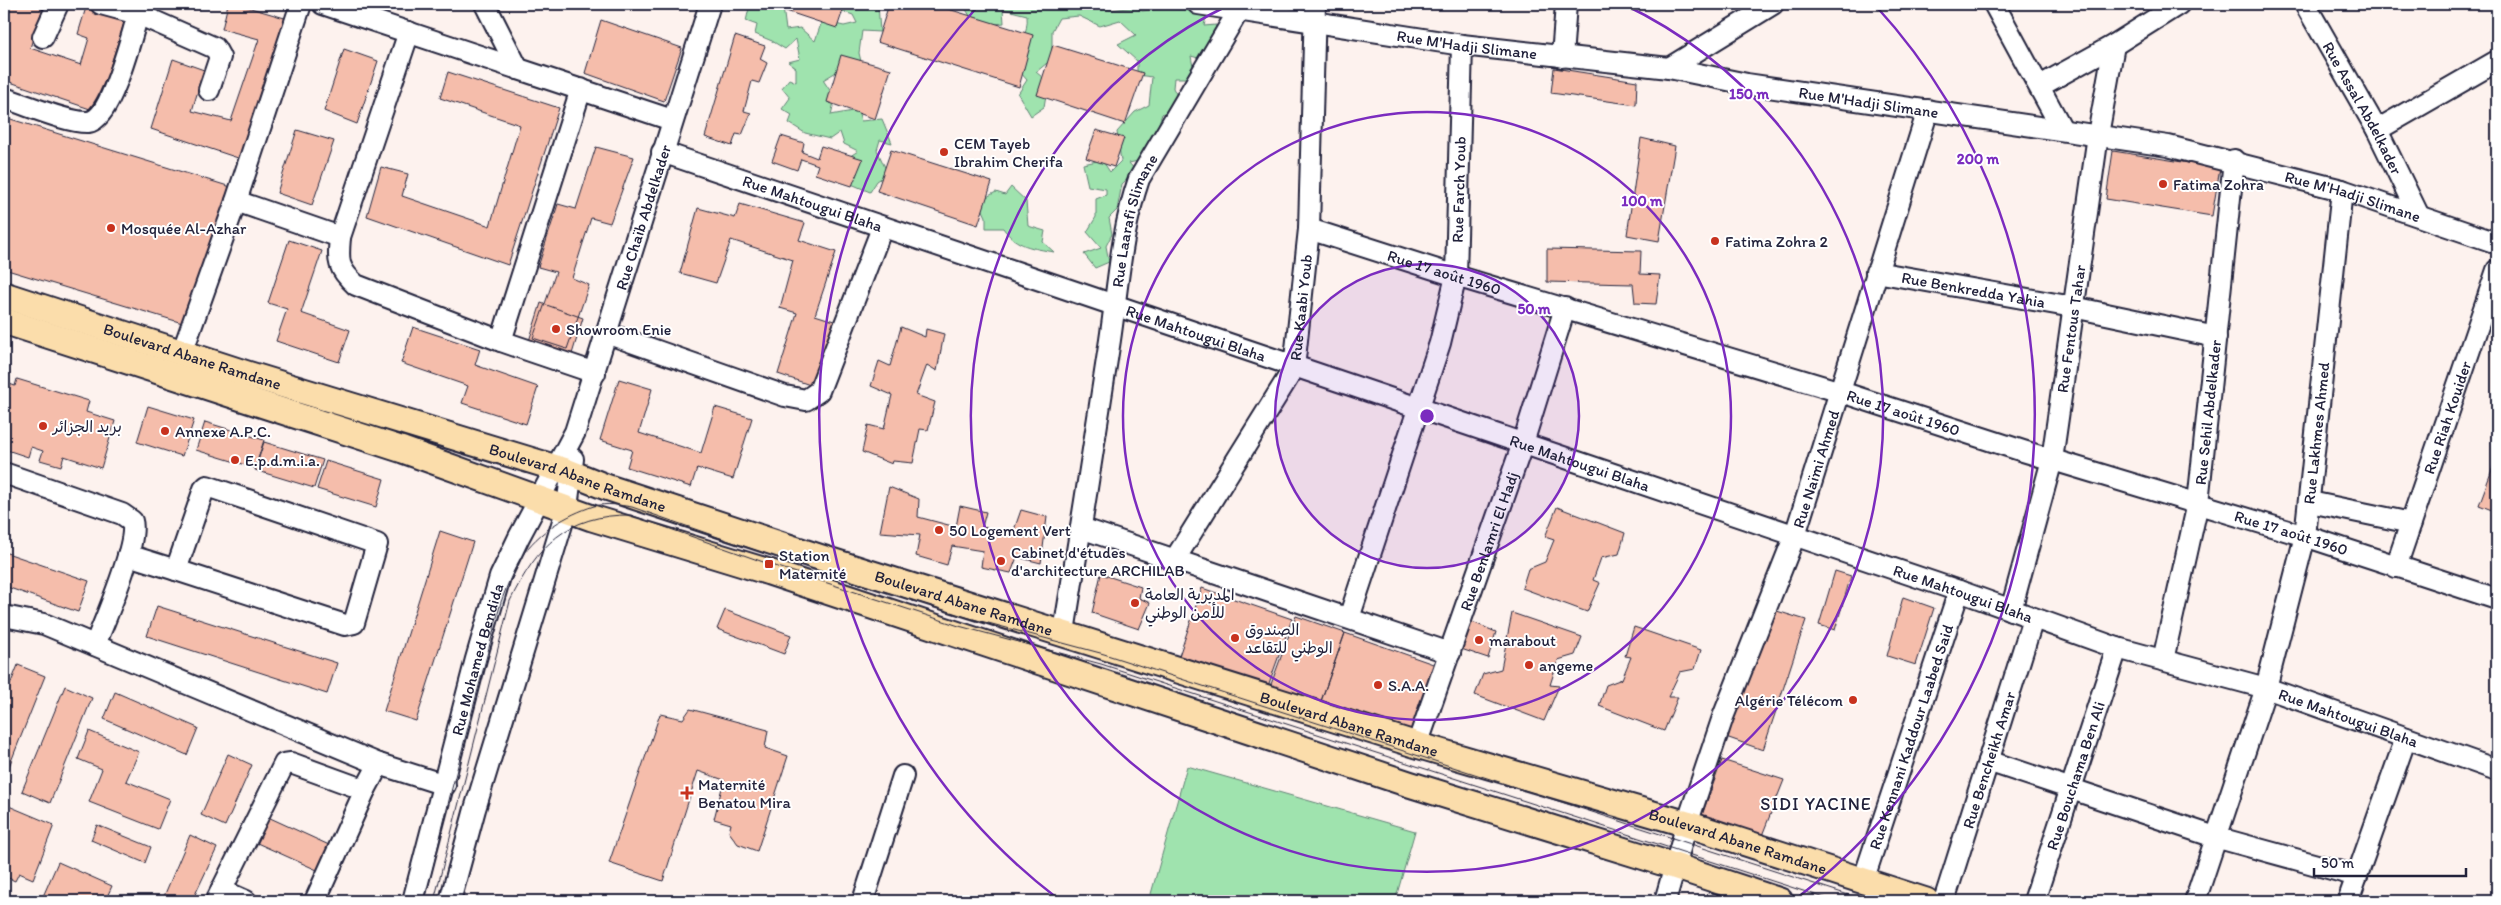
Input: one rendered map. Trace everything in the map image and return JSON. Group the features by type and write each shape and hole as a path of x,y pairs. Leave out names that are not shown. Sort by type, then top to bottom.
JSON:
{"main road":[{"name":"Boulevard Abane Ramdane","path":"4,295 182,353 563,471 822,558 1064,632 1417,745 1687,824 1926,901"},
{"name":"Boulevard Abane Ramdane","path":"4,321 403,450 592,518 893,612 1409,784 1780,901"}],"street":[{"path":"43,37 58,4"},
{"path":"101,4 139,9 217,50 220,57 209,90"},
{"path":"182,353 236,201 301,4"},
{"path":"323,4 672,120"},
{"path":"485,4 518,69"},
{"name":"Rue M'Hadji Slimane","path":"1198,4 1239,10 1314,13 1462,45 1669,68 1747,84 2168,146 2234,160 2342,190 2418,214 2497,243"},
{"path":"1562,56 1566,4"},
{"path":"1669,68 1773,4"},
{"path":"1994,4 2062,129"},
{"path":"2040,86 2114,45 2179,4"},
{"name":"Rue Assal Abdelkader","path":"2305,4 2378,130 2418,214"},
{"name":"Rue Chaïb Abdelkader","path":"450,901 475,809 567,508 563,471 595,373 707,5"},
{"path":"4,98 76,121 90,122 102,114 111,98 139,9"},
{"name":"Rue Laarafi Slimane","path":"1064,632 1115,306 1124,228 1139,180 1239,10"},
{"name":"Rue Kaabi Youb","path":"1175,559 1294,368 1309,229 1314,13"},
{"path":"409,32 340,237 338,260 343,274 356,285 500,341 595,373"},
{"name":"Rue Farch Youb","path":"1348,618 1440,343 1456,276 1462,45"},
{"name":"Rue Fentous Tahar","path":"2011,610 2052,460 2098,135 2114,45"},
{"path":"2378,130 2497,61"},
{"path":"500,341 580,90"},
{"name":"Rue Naïmi Ahmed","path":"1665,901 1687,824 1723,717 1795,536 1928,110"},
{"name":"Rue Mahtougui Blaha","path":"662,152 1294,368 1419,408 1959,591 2117,648 2266,688 2497,770"},
{"name":"Rue Sehil Abdelkader","path":"2163,660 2198,503 2234,160"},
{"name":"Rue Lakhmes Ahmed","path":"2195,901 2266,688 2305,536 2342,190"},
{"path":"236,201 340,237"},
{"path":"606,333 785,396 806,400 819,390 882,228"},
{"name":"Rue 17 août 1960","path":"1309,229 1456,276 1841,392 2052,460 2305,536 2396,567 2497,598"},
{"name":"Rue Riah Kouider","path":"2396,567 2497,270"},
{"name":"Rue Benkredda Yahia","path":"1876,272 2073,308 2216,338"},
{"name":"Rue Benlamri El Hadj","path":"1417,745 1523,443 1565,308"},
{"name":"Rue Mohamed Bendida","path":"414,901 476,659 500,577 538,499 563,471"},
{"path":"4,473 127,516 133,525 128,555 95,645"},
{"path":"128,555 350,625 356,621 377,546 373,541 208,486 204,489 176,570"},
{"path":"2310,502 2410,523"},
{"path":"1081,528 1450,653"},
{"name":"Rue Kennani Kaddour Laabed Said","path":"1863,881 1959,591"},
{"path":"4,616 44,624 379,764 445,785"},
{"name":"Rue Bencheikh Amar","path":"1944,901 2033,619"},
{"name":"Rue Bouchama Ben Ali","path":"2034,901 2117,648"},
{"path":"2348,901 2406,738"},
{"path":"1988,760 2216,837 2357,876"},
{"path":"246,901 218,896 284,764 291,763 365,790"},
{"path":"315,901 365,790 379,764"},
{"path":"863,901 903,776"}],"green space":[{"path":"750,4 776,4 783,7 786,30 800,28 815,41 822,21 844,26 857,23 853,15 822,4 878,4 880,32 862,31 859,53 863,70 843,68 823,80 835,98 831,115 858,110 861,121 882,119 892,143 880,140 877,150 888,174 877,181 870,192 849,183 841,162 858,151 844,144 840,132 830,139 805,133 789,123 792,115 782,109 790,98 782,88 789,79 796,82 796,68 788,62 800,59 796,39 785,49 755,34 757,25 746,21"},
{"path":"950,4 1062,4 1065,6 1071,4 1097,4 1110,10 1136,7 1142,11 1164,8 1189,10 1206,17 1204,26 1216,25 1213,45 1202,59 1191,56 1195,78 1174,78 1173,88 1181,103 1162,114 1147,159 1129,163 1136,171 1122,184 1117,210 1109,218 1112,234 1106,246 1109,262 1095,268 1084,254 1101,248 1087,232 1096,217 1096,199 1106,195 1106,189 1088,186 1083,164 1102,160 1110,172 1121,161 1117,132 1135,112 1149,105 1152,77 1137,75 1137,61 1118,44 1136,35 1120,20 1100,26 1079,16 1059,18 1052,31 1052,59 1036,72 1048,82 1044,107 1031,116 1018,94 1027,80 1014,65 1025,34 1027,15 1003,9 1004,23 976,26 964,6"},
{"path":"1011,187 1026,201 1028,226 1045,231 1043,242 1054,252 1025,246 1014,239 1003,228 986,228 986,217 979,201 996,192 1005,195"},
{"path":"1187,766 1415,831 1395,901 1149,901"}],"building":[{"path":"6,4 44,4 30,48 81,65 89,38 78,34 87,4 126,17 96,111 4,80"},
{"path":"228,4 237,4 288,19 244,160 151,129 173,59 204,70 192,111 231,121 259,39 222,29"},
{"path":"765,4 845,4 837,28"},
{"path":"889,4 932,4 1033,35 1019,87 877,42"},
{"path":"601,20 682,48 664,101 585,73"},
{"path":"735,36 765,46 760,59 767,63 759,83 752,81 744,111 751,113 742,135 736,134 732,146 705,137"},
{"path":"1053,45 1143,73 1125,124 1037,95"},
{"path":"344,49 378,61 357,124 324,111"},
{"path":"841,55 891,69 875,119 827,102"},
{"path":"1554,68 1637,81 1636,105 1551,93"},
{"path":"448,72 559,108 508,265 367,216 381,167 408,174 402,196 490,226 520,125 440,98"},
{"name":"Mosquée Al-Azhar","path":"4,117 231,187 189,325 4,269"},
{"path":"297,130 334,141 312,205 277,193"},
{"path":"1096,130 1124,138 1114,167 1086,158"},
{"path":"781,136 804,143 802,152 817,158 821,146 863,159 852,186 815,174 818,165 801,159 797,170 772,161"},
{"path":"1641,138 1675,146 1659,241 1627,235"},
{"path":"596,147 634,157 610,223 591,218 572,278 589,285 567,349 533,338 556,272 538,267 558,204 576,209"},
{"path":"891,150 992,182 978,225 877,191"},
{"name":"Fatima Zohra","path":"2113,151 2220,168 2212,216 2106,199"},
{"path":"740,204 805,223 799,240 836,252 815,315 834,321 813,386 778,374 797,313 780,308 793,260 731,240 716,283 680,273 698,208 735,218"},
{"path":"289,240 322,251 301,313 350,330 339,362 276,341 287,309 268,303"},
{"path":"1547,249 1641,251 1640,274 1660,275 1656,304 1635,303 1633,284 1547,282"},
{"name":"Showroom Enie","path":"541,303 583,318 572,354 529,341"},
{"path":"413,327 480,349 475,365 538,387 526,424 462,403 468,386 401,363"},
{"path":"901,327 925,337 926,329 944,334 937,371 927,365 916,395 935,402 928,430 920,429 913,463 893,461 892,464 862,452 868,425 884,429 892,395 871,386 879,361 890,366"},
{"path":"17,379 89,401 86,412 115,421 101,468 64,456 61,466 40,460 43,451 31,447 28,457 4,449 4,382 15,386"},
{"path":"619,379 652,389 639,433 701,453 715,407 752,418 733,479 697,468 691,487 627,467 632,450 600,440"},
{"name":"Annexe A.P.C.","path":"148,406 194,420 182,456 137,442"},
{"path":"205,422 264,440 255,468 196,450"},
{"path":"264,442 323,460 314,488 255,470"},
{"path":"2497,460 2497,512 2479,505"},
{"path":"326,461 384,479 376,507 317,489"},
{"name":"50 Logement Vert","path":"889,487 919,499 918,517 956,527 960,506 986,512 982,527 1013,533 1021,510 1047,517 1041,563 1017,557 1011,573 981,567 983,551 952,546 947,565 916,556 920,535 880,532"},
{"path":"1557,507 1625,533 1619,554 1601,558 1593,580 1600,583 1587,612 1522,588 1528,569 1545,562 1554,540 1545,537"},
{"path":"440,531 473,542 416,721 384,711"},
{"path":"4,552 89,581 78,612 4,586"},
{"path":"1835,571 1851,576 1835,630 1819,625"},
{"path":"1101,574 1141,587 1139,598 1150,603 1139,629 1092,613"},
{"name":"الصندوق الوطني للتقاعد","path":"1202,588 1292,619 1268,686 1179,656"},
{"path":"1903,597 1934,608 1916,665 1887,656"},
{"path":"157,606 337,663 327,694 147,636"},
{"path":"1767,608 1806,620 1763,750 1726,737"},
{"path":"725,610 791,635 784,654 717,629"},
{"name":"angeme","path":"1512,613 1582,637 1575,655 1558,660 1550,685 1559,686 1544,721 1475,695 1483,674 1501,669"},
{"path":"1296,616 1345,633 1320,704 1270,687"},
{"name":"marabout","path":"1470,621 1496,632 1488,658 1461,649"},
{"path":"1634,627 1701,650 1695,669 1680,672 1668,697 1678,697 1664,731 1599,706 1606,685 1622,679 1631,657 1625,656"},
{"name":"S.A.A.","path":"1345,633 1436,665 1410,735 1320,704"},
{"path":"18,665 45,676 4,779 4,700"},
{"path":"65,686 92,698 50,803 22,791"},
{"path":"115,692 198,728 187,755 104,719"},
{"name":"Maternité Benatou Mira","path":"690,709 768,730 765,748 788,756 757,851 738,844 729,832 731,824 714,819 724,780 698,771 663,881 609,863 660,714 683,719"},
{"path":"89,731 139,752 126,781 170,799 158,829 89,802 102,769 78,759"},
{"path":"228,754 252,765 225,826 201,815"},
{"path":"1722,760 1784,780 1761,838 1700,820"},
{"path":"4,804 54,825 33,879 19,873 15,881 4,876"},
{"path":"268,817 329,845 317,870 257,843"},
{"path":"97,825 151,847 145,863 91,840"},
{"path":"190,835 217,848 192,901 162,901"},
{"path":"58,862 112,886 105,901 41,901"}],"tram line":[{"path":"425,901 451,792 501,602 513,572 522,556 544,532 573,514 594,506 608,504 632,507 772,556 962,616 1104,654 1867,901"},
{"path":"434,901 510,601 520,581 543,549 572,527 589,520 609,516 631,515 769,564 959,626 1101,664 1834,901"}],"place":[{"name":"CEM Tayeb Ibrahim Cherifa","path":"944,152"},
{"name":"Fatima Zohra","path":"2163,184"},
{"name":"Mosquée Al-Azhar","path":"111,228"},
{"name":"Fatima Zohra 2","path":"1715,241"},
{"name":"Showroom Enie","path":"556,329"},
{"name":"بريد الجزائر","path":"43,426"},
{"name":"Annexe A.P.C.","path":"165,431"},
{"name":"E.p.d.m.i.a.","path":"235,460"},
{"name":"50 Logement Vert","path":"939,530"},
{"name":"Cabinet d'études d'architecture ARCHILAB","path":"1001,561"},
{"name":"Station Maternité","path":"769,564"},
{"name":"المديرية العامة للأمن الوطني","path":"1135,603"},
{"name":"الصندوق الوطني للتقاعد","path":"1235,638"},
{"name":"marabout","path":"1479,640"},
{"name":"angeme","path":"1529,665"},
{"name":"S.A.A.","path":"1378,685"},
{"name":"Algérie Télécom","path":"1853,700"},
{"name":"Maternité Benatou Mira","path":"687,793"}],"district":[{"name":"SIDI YACINE","path":"1816,804"}]}
